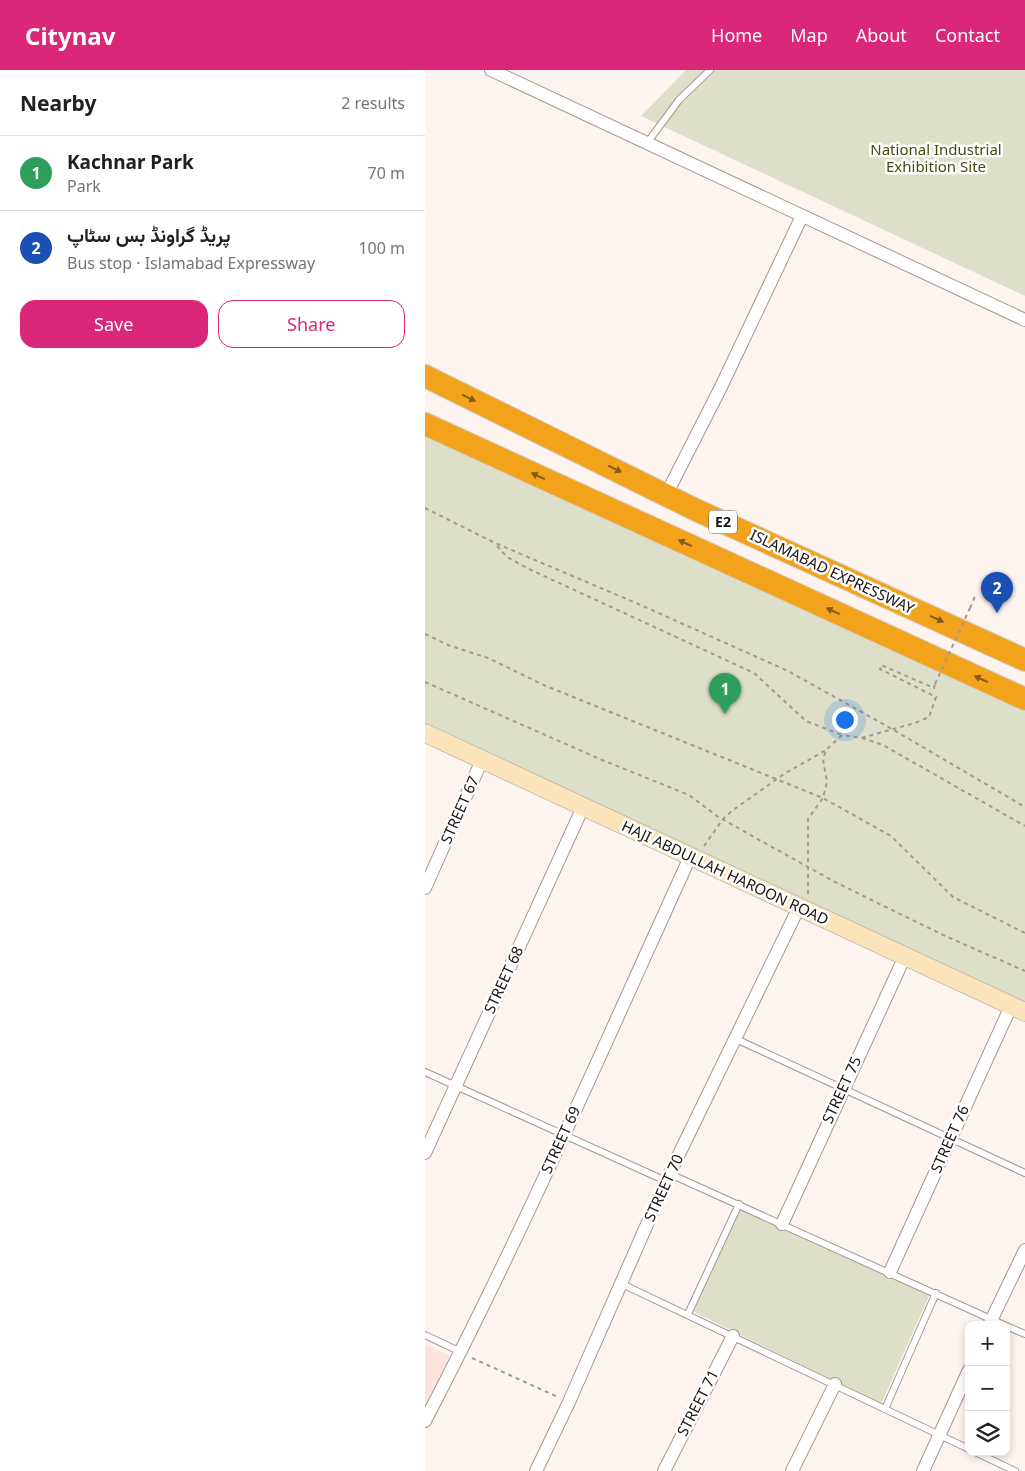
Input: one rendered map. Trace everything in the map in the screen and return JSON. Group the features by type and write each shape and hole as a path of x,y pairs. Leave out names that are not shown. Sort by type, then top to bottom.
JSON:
{"highway":[{"name":"ISLAMABAD EXPRESSWAY","path":"425,376 666,495 1025,660"},
{"name":"E2","path":"425,424 1025,700"}],"street":[{"path":"491,70 1025,320"},
{"path":"666,495 721,388 802,216"},
{"name":"HAJI ABDULLAH HAROON ROAD","path":"425,733 1018,1009"},
{"name":"STREET 67","path":"425,887 483,760"},
{"name":"STREET 68","path":"425,1153 583,807"},
{"name":"STREET 69","path":"425,1420 461,1352 692,858"},
{"name":"STREET 70","path":"536,1471 569,1402 668,1178 799,907"},
{"name":"STREET 75","path":"782,1224 842,1089 905,956"},
{"name":"STREET 76","path":"890,1272 950,1139 1018,1009"},
{"path":"991,1321 1025,1250"},
{"name":"STREET 71","path":"664,1471 733,1336"},
{"path":"923,1471 965,1379"},
{"path":"792,1471 835,1384"}],"lane":[{"path":"647,143 679,100 710,70"},
{"path":"736,1039 1025,1173"},
{"path":"425,1072 563,1136 739,1204 936,1293 989,1321"},
{"path":"688,1314 739,1204"},
{"path":"622,1284 965,1447"},
{"path":"885,1410 936,1293"},
{"path":"1010,1327 1025,1334"},
{"path":"425,1334 461,1352"},
{"path":"983,1456 1015,1471"}],"path":[{"path":"425,508 495,544 643,606 788,671 892,729 1025,808"},
{"path":"495,544 507,557 531,570 656,630 754,673 806,721 842,735 861,738 883,745 1025,826"},
{"path":"861,738 915,723 929,716 936,697 880,669 881,665 934,688 976,594"},
{"path":"425,634 448,645 488,658 546,686 823,798 891,836 953,897 1025,932"},
{"path":"425,682 602,760 689,795 723,819 807,867 943,935 1025,971"},
{"path":"692,858 723,819 776,780 826,750 842,735"},
{"path":"799,907 808,894 808,819 823,798 827,782 823,759 826,750"},
{"path":"461,1352 569,1402"}],"shaded area":[{"path":"425,1344 450,1356 425,1413"}],"green space":[{"name":"National Industrial Exhibition Site","path":"686,70 1025,70 1025,296 641,116"},
{"path":"425,428 1025,702 1025,1006 425,726"},
{"path":"741,1208 930,1294 881,1404 692,1311"}],"place":[{"name":"پریڈ گراونڈ بس سٹاپ","path":"997,613"},
{"name":"Kachnar Park","path":"725,714"}]}
